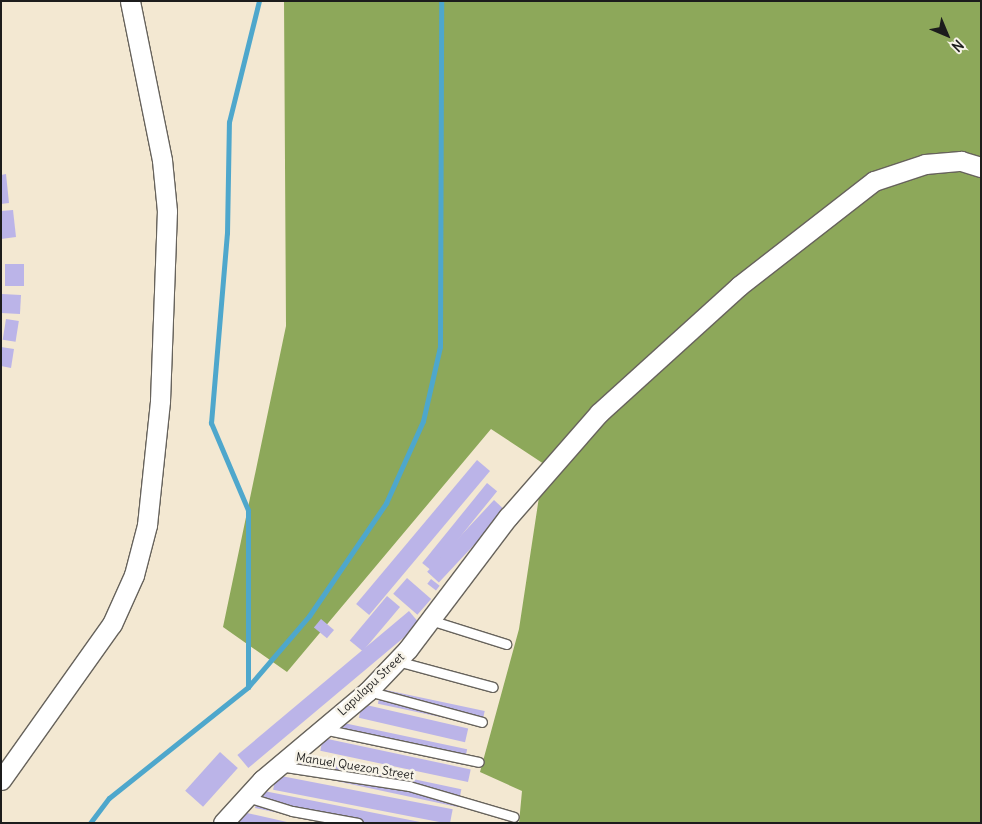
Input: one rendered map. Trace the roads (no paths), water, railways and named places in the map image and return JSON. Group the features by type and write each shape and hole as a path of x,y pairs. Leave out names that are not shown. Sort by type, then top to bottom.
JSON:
{"street":[{"path":"1,780 112,624 134,575 147,525 160,401 167,211 162,160 130,1"},
{"name":"Lapulapu Street","path":"223,823 246,797 279,766 368,691 397,661 501,529 599,413 739,286 856,194 883,178 925,164 961,162 981,167"}],"lane":[{"path":"430,620 506,644"},
{"path":"397,661 493,687"},
{"path":"368,691 482,722"},
{"path":"323,729 479,762"},
{"name":"Manuel Quezon Street","path":"279,766 409,786 514,817"},
{"path":"246,797 292,811 358,823"}],"waterway":[{"path":"248,687 248,510 211,423 227,233 229,122 259,1"},
{"path":"90,823 109,798 248,687 309,616 386,503 423,421 440,347 441,1"}]}
